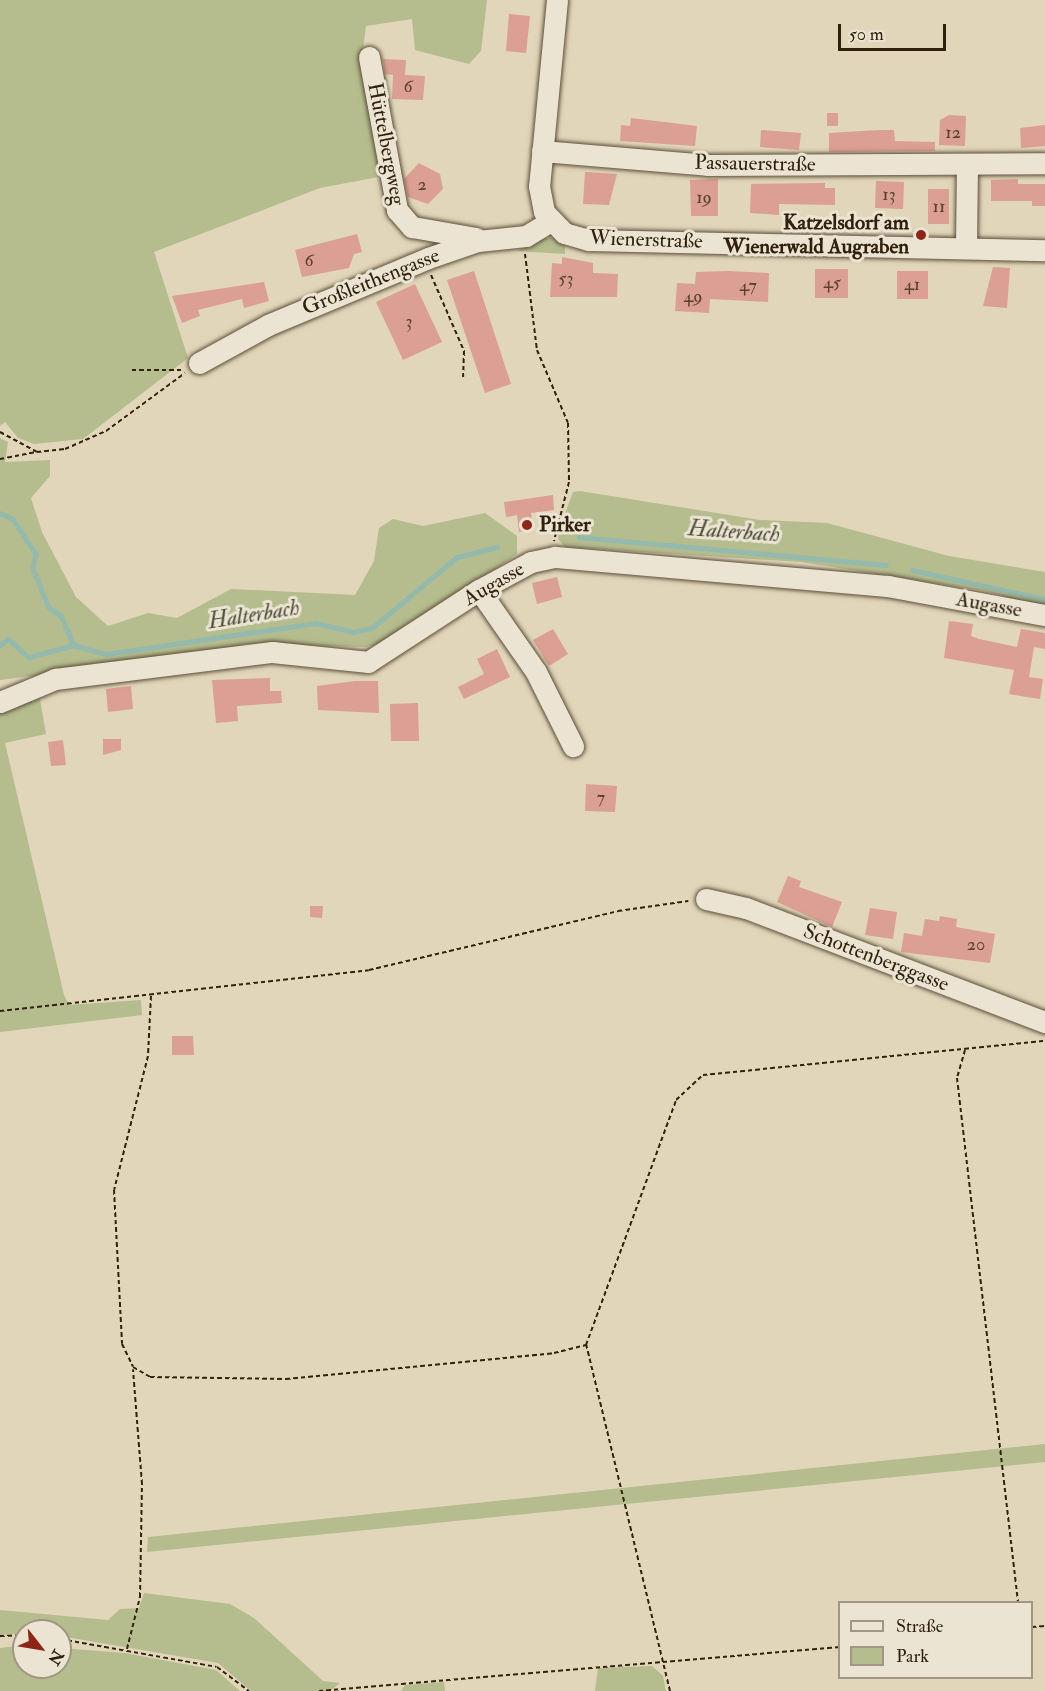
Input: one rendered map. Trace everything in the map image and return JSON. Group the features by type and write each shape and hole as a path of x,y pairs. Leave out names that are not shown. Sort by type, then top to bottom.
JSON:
{"street":[{"path":"549,222 540,202 542,151 557,0"},
{"name":"Hüttelbergweg","path":"369,57 397,210 412,227 474,234 478,242"},
{"name":"Passauerstraße","path":"542,151 707,165 967,167 1045,163"},
{"path":"966,246 967,167"},
{"name":"Großleithengasse","path":"199,363 268,325 428,258 478,242 513,239 549,222"},
{"name":"Wienerstraße","path":"549,222 589,240 966,246 1045,250"},
{"name":"Augasse","path":"0,702 55,678 272,652 368,662 478,590 531,562 555,557 888,586 1045,615"},
{"path":"478,590 536,672 573,746"},
{"name":"Schottenberggasse","path":"706,898 746,908 1045,1022"}],"path":[{"path":"513,239 516,253 526,254 537,350 568,423 569,482 553,532"},
{"path":"428,258 464,351 463,377"},
{"path":"0,459 65,448 106,431 190,370 132,370"},
{"path":"0,432 37,452"},
{"path":"0,1011 369,970 618,912 706,898"},
{"path":"127,1649 140,1597 142,1484 133,1367 122,1344 114,1190 148,1056 151,996"},
{"path":"670,1691 665,1665 657,1653 586,1345 669,1113 693,1080 1045,1041"},
{"path":"965,1050 957,1078 1018,1601"},
{"path":"133,1367 150,1377 286,1379 543,1354 586,1345"},
{"path":"72,1641 218,1667 249,1691"},
{"path":"319,1691 612,1663 665,1665 838,1647"}],"green space":[{"path":"0,0 487,0 481,51 469,64 415,50 412,19 366,26 362,57 384,176 320,188 154,252 188,358 83,439 34,444 18,438 5,422 0,426"},
{"path":"553,238 565,243 565,254 518,251 534,239"},
{"path":"0,438 8,442 5,462 50,460 50,476 31,498 42,532 76,597 108,626 148,613 177,618 231,589 355,595 374,561 379,528 393,519 423,526 485,513 517,536 517,554 388,642 366,647 246,644 198,655 0,680"},
{"path":"580,491 760,520 827,523 949,556 1045,572 1045,607 985,591 801,562 565,547 558,539 559,530 573,492"},
{"path":"38,688 46,734 5,743 64,995 69,1005 141,1000 142,1015 0,1032 0,709"},
{"path":"1045,1444 1045,1462 147,1552 148,1537"},
{"path":"144,1593 230,1604 254,1618 323,1681 340,1683 330,1691 251,1691 218,1663 72,1638 72,1619 12,1619 12,1634 0,1635 0,1610 108,1620 120,1609 139,1608"},
{"path":"12,1646 12,1679 72,1679 72,1649 125,1653 216,1670 240,1691 0,1691 0,1648"},
{"path":"652,1666 663,1676 666,1691 595,1691 598,1668"},
{"path":"444,1682 445,1691 401,1691 405,1685"}],"building":[{"path":"509,14 530,16 526,53 506,51"},
{"path":"383,59 406,60 405,75 425,76 423,100 392,99 393,75 385,74"},
{"path":"827,113 838,113 838,126 827,126"},
{"path":"949,115 966,116 965,146 939,145 940,120"},
{"path":"631,118 697,126 695,146 620,141 621,125 630,126"},
{"path":"1045,125 1045,146 1021,148 1020,128"},
{"path":"761,130 801,133 799,150 760,147"},
{"path":"894,130 895,141 935,142 935,151 829,152 829,133"},
{"path":"419,163 440,174 443,189 428,204 408,197 404,179"},
{"path":"585,172 617,174 609,205 583,204"},
{"path":"718,179 718,216 691,216 690,180"},
{"path":"1018,179 1018,184 1045,184 1045,206 1032,206 1032,201 991,201 991,180"},
{"path":"876,181 904,182 903,209 875,208"},
{"path":"825,183 825,188 835,188 835,205 779,204 779,215 750,213 751,184"},
{"path":"928,189 949,189 949,224 928,224"},
{"path":"357,234 362,252 354,254 349,268 302,277 295,250"},
{"path":"562,257 593,263 593,273 618,274 617,297 550,297 552,263 562,264"},
{"path":"993,267 1010,268 1007,308 983,306"},
{"path":"815,269 848,269 848,298 815,298"},
{"path":"474,271 511,384 485,393 447,280"},
{"path":"897,271 928,271 928,299 897,299"},
{"path":"696,272 769,273 768,302 710,299 709,313 675,311 677,283 695,284"},
{"path":"264,282 269,301 244,308 242,299 198,310 200,316 182,323 172,296"},
{"path":"415,284 442,342 403,360 376,302"},
{"path":"553,495 554,510 531,513 533,530 519,532 517,515 506,517 504,502"},
{"path":"557,577 562,597 537,604 532,583"},
{"path":"949,621 973,624 971,636 1017,647 1021,629 1045,633 1045,649 1034,647 1029,677 1043,679 1040,699 1009,694 1014,670 944,658"},
{"path":"553,629 568,654 549,666 533,640"},
{"path":"497,649 510,677 464,699 458,687 484,674 477,659"},
{"path":"270,678 270,691 281,691 282,703 237,706 238,721 216,723 212,680"},
{"path":"355,681 378,681 379,713 318,710 317,686"},
{"path":"131,686 133,709 108,712 106,689"},
{"path":"418,703 419,741 391,741 390,704"},
{"path":"103,739 121,739 121,750 103,755"},
{"path":"63,740 66,765 51,766 48,742"},
{"path":"586,784 617,786 615,812 585,811"},
{"path":"788,876 801,881 799,887 842,902 832,927 777,902"},
{"path":"310,906 323,906 322,918 310,917"},
{"path":"870,908 897,912 893,939 865,935"},
{"path":"940,916 957,919 956,927 995,934 990,963 901,952 904,933 922,936 925,919 939,921"},
{"path":"172,1036 193,1036 194,1055 172,1055"}],"waterway":[{"path":"0,513 13,519 36,554 33,568 49,608 61,615 74,645"},
{"name":"Halterbach","path":"579,537 886,565"},
{"name":"Halterbach","path":"0,645 8,639 29,657 74,645 106,654 315,623 353,632 372,628 457,557 497,547"},
{"name":"Halterbach","path":"912,570 1045,599"}],"place":[{"name":"Katzelsdorf am Wienerwald Augraben","path":"921,235"},
{"name":"Pirker","path":"527,525"}]}
